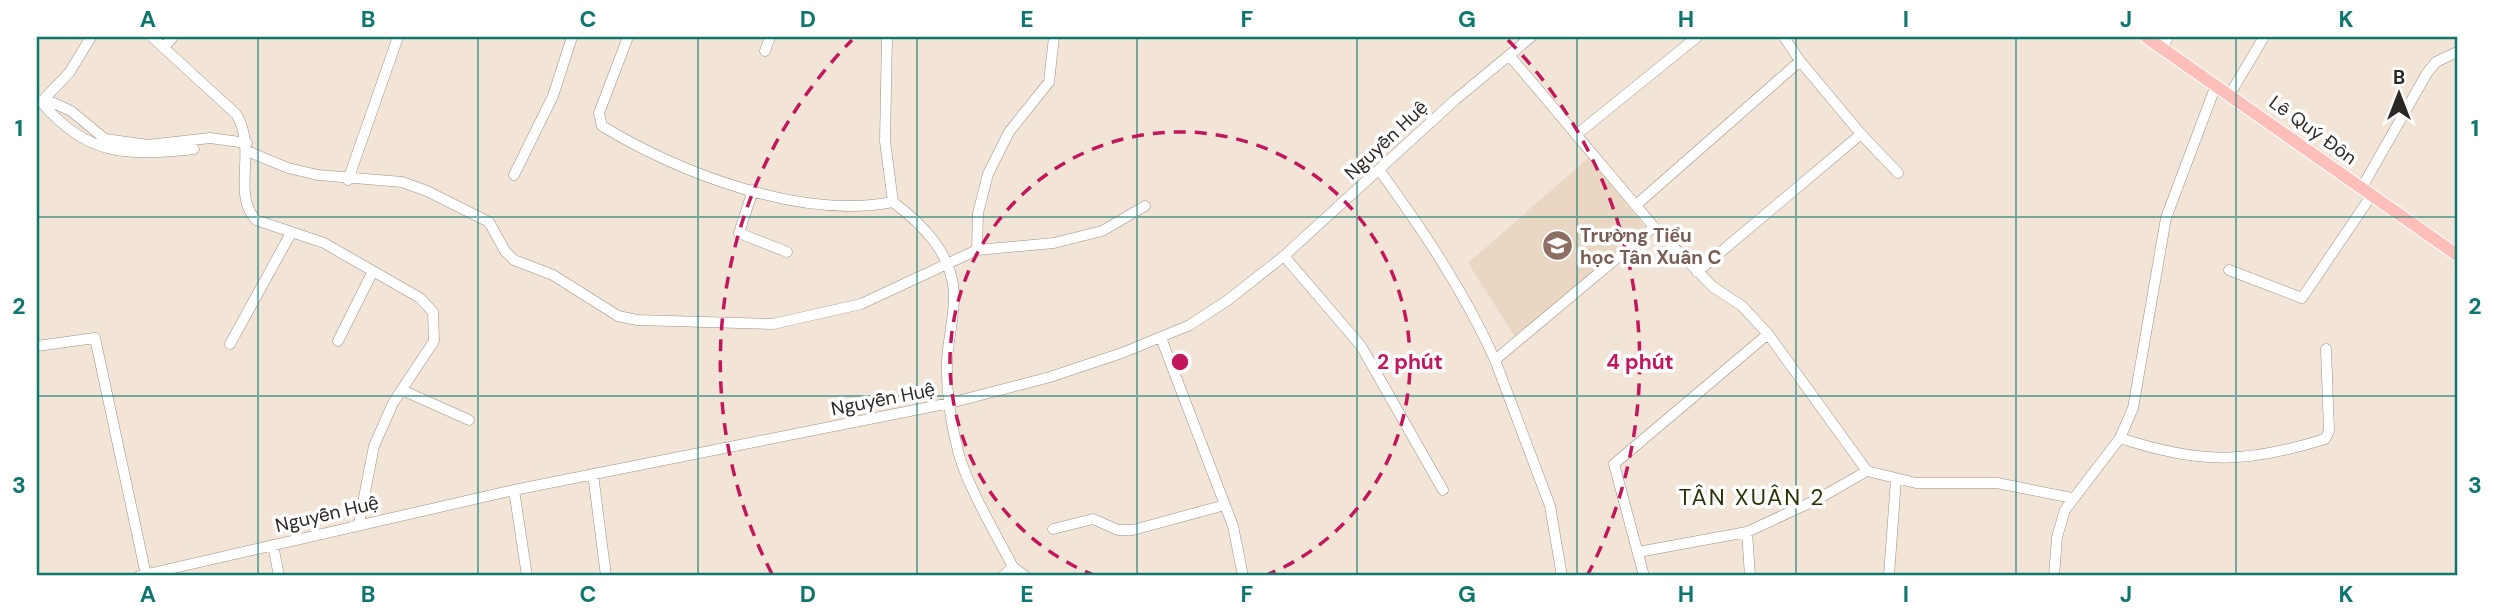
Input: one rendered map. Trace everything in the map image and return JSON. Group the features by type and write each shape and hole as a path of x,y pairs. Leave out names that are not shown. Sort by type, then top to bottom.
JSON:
{"main road":[{"name":"Lê Quý Đôn","path":"2146,37 2166,43 2216,85 2457,255"}],"street":[{"path":"41,102 72,68 91,37"},
{"path":"152,37 236,114 245,130 247,207 256,220 324,243 420,298 433,312 434,341 402,390 374,446 359,523"},
{"path":"164,47 173,37"},
{"path":"348,180 398,37"},
{"path":"514,175 553,96 572,37"},
{"path":"628,37 599,113 600,123 624,139 676,163 753,190 815,203 878,205 893,202"},
{"path":"765,51 769,37"},
{"path":"887,37 886,141 893,202 919,222 946,262 954,291 947,360 950,403 962,465 1013,567 1025,576"},
{"path":"977,250 978,213 988,174 1009,132 1045,91 1051,72 1054,37"},
{"name":"Nguyễn Huệ","path":"142,575 159,574 359,523 514,490 950,403 1050,377 1161,338 1217,307 1283,256 1531,37"},
{"path":"1576,135 1697,37"},
{"path":"1784,37 1800,61 1861,134 1898,173"},
{"path":"2230,94 2264,37"},
{"path":"2229,270 2302,298 2366,192 2427,74 2436,62 2457,51"},
{"path":"1509,55 1654,226 1698,272 1742,306 1768,334 1867,471 1896,479 1934,484 2013,485 2071,498"},
{"path":"1636,205 1800,61"},
{"path":"2054,576 2057,537 2071,498 2120,438 2128,424 2141,378 2166,218 2216,85"},
{"path":"41,102 71,111 105,139 148,145 210,138 247,147 288,168 348,180 401,182 427,191 489,222 505,251 514,260 553,275 626,319 773,324 861,304 946,262 977,250 1076,239 1121,223 1145,206"},
{"path":"41,102 91,144 115,152 145,153 194,149"},
{"path":"1698,272 1861,134"},
{"path":"1380,171 1448,267 1478,321 1550,506 1558,537 1562,576"},
{"path":"753,190 739,233 787,252"},
{"path":"1495,360 1654,226"},
{"path":"230,344 291,233"},
{"path":"1283,256 1361,346 1443,489"},
{"path":"338,341 373,271"},
{"path":"1644,576 1614,474 1616,460 1768,334"},
{"path":"37,346 94,338 142,575"},
{"path":"1161,338 1225,505 1237,545 1242,576"},
{"path":"2120,438 2168,454 2217,459 2278,452 2325,439 2329,431 2326,349"},
{"path":"402,390 468,420"},
{"path":"1638,552 1747,532 1818,499 1867,471"},
{"path":"593,474 606,576"},
{"path":"1889,576 1896,479"},
{"path":"514,490 527,576"},
{"path":"1054,528 1093,519 1118,530 1133,530 1225,505"},
{"path":"1747,532 1750,576"},
{"path":"273,545 279,576"},
{"path":"1003,576 1013,567"}],"shaded area":[{"name":"Trường Tiểu học Tân Xuân C","path":"1589,157 1646,229 1515,337 1468,263"}],"place":[{"name":"Trường Tiểu học Tân Xuân C","path":"1557,246"}],"district":[{"name":"TÂN XUÂN 2","path":"1752,497"}]}
